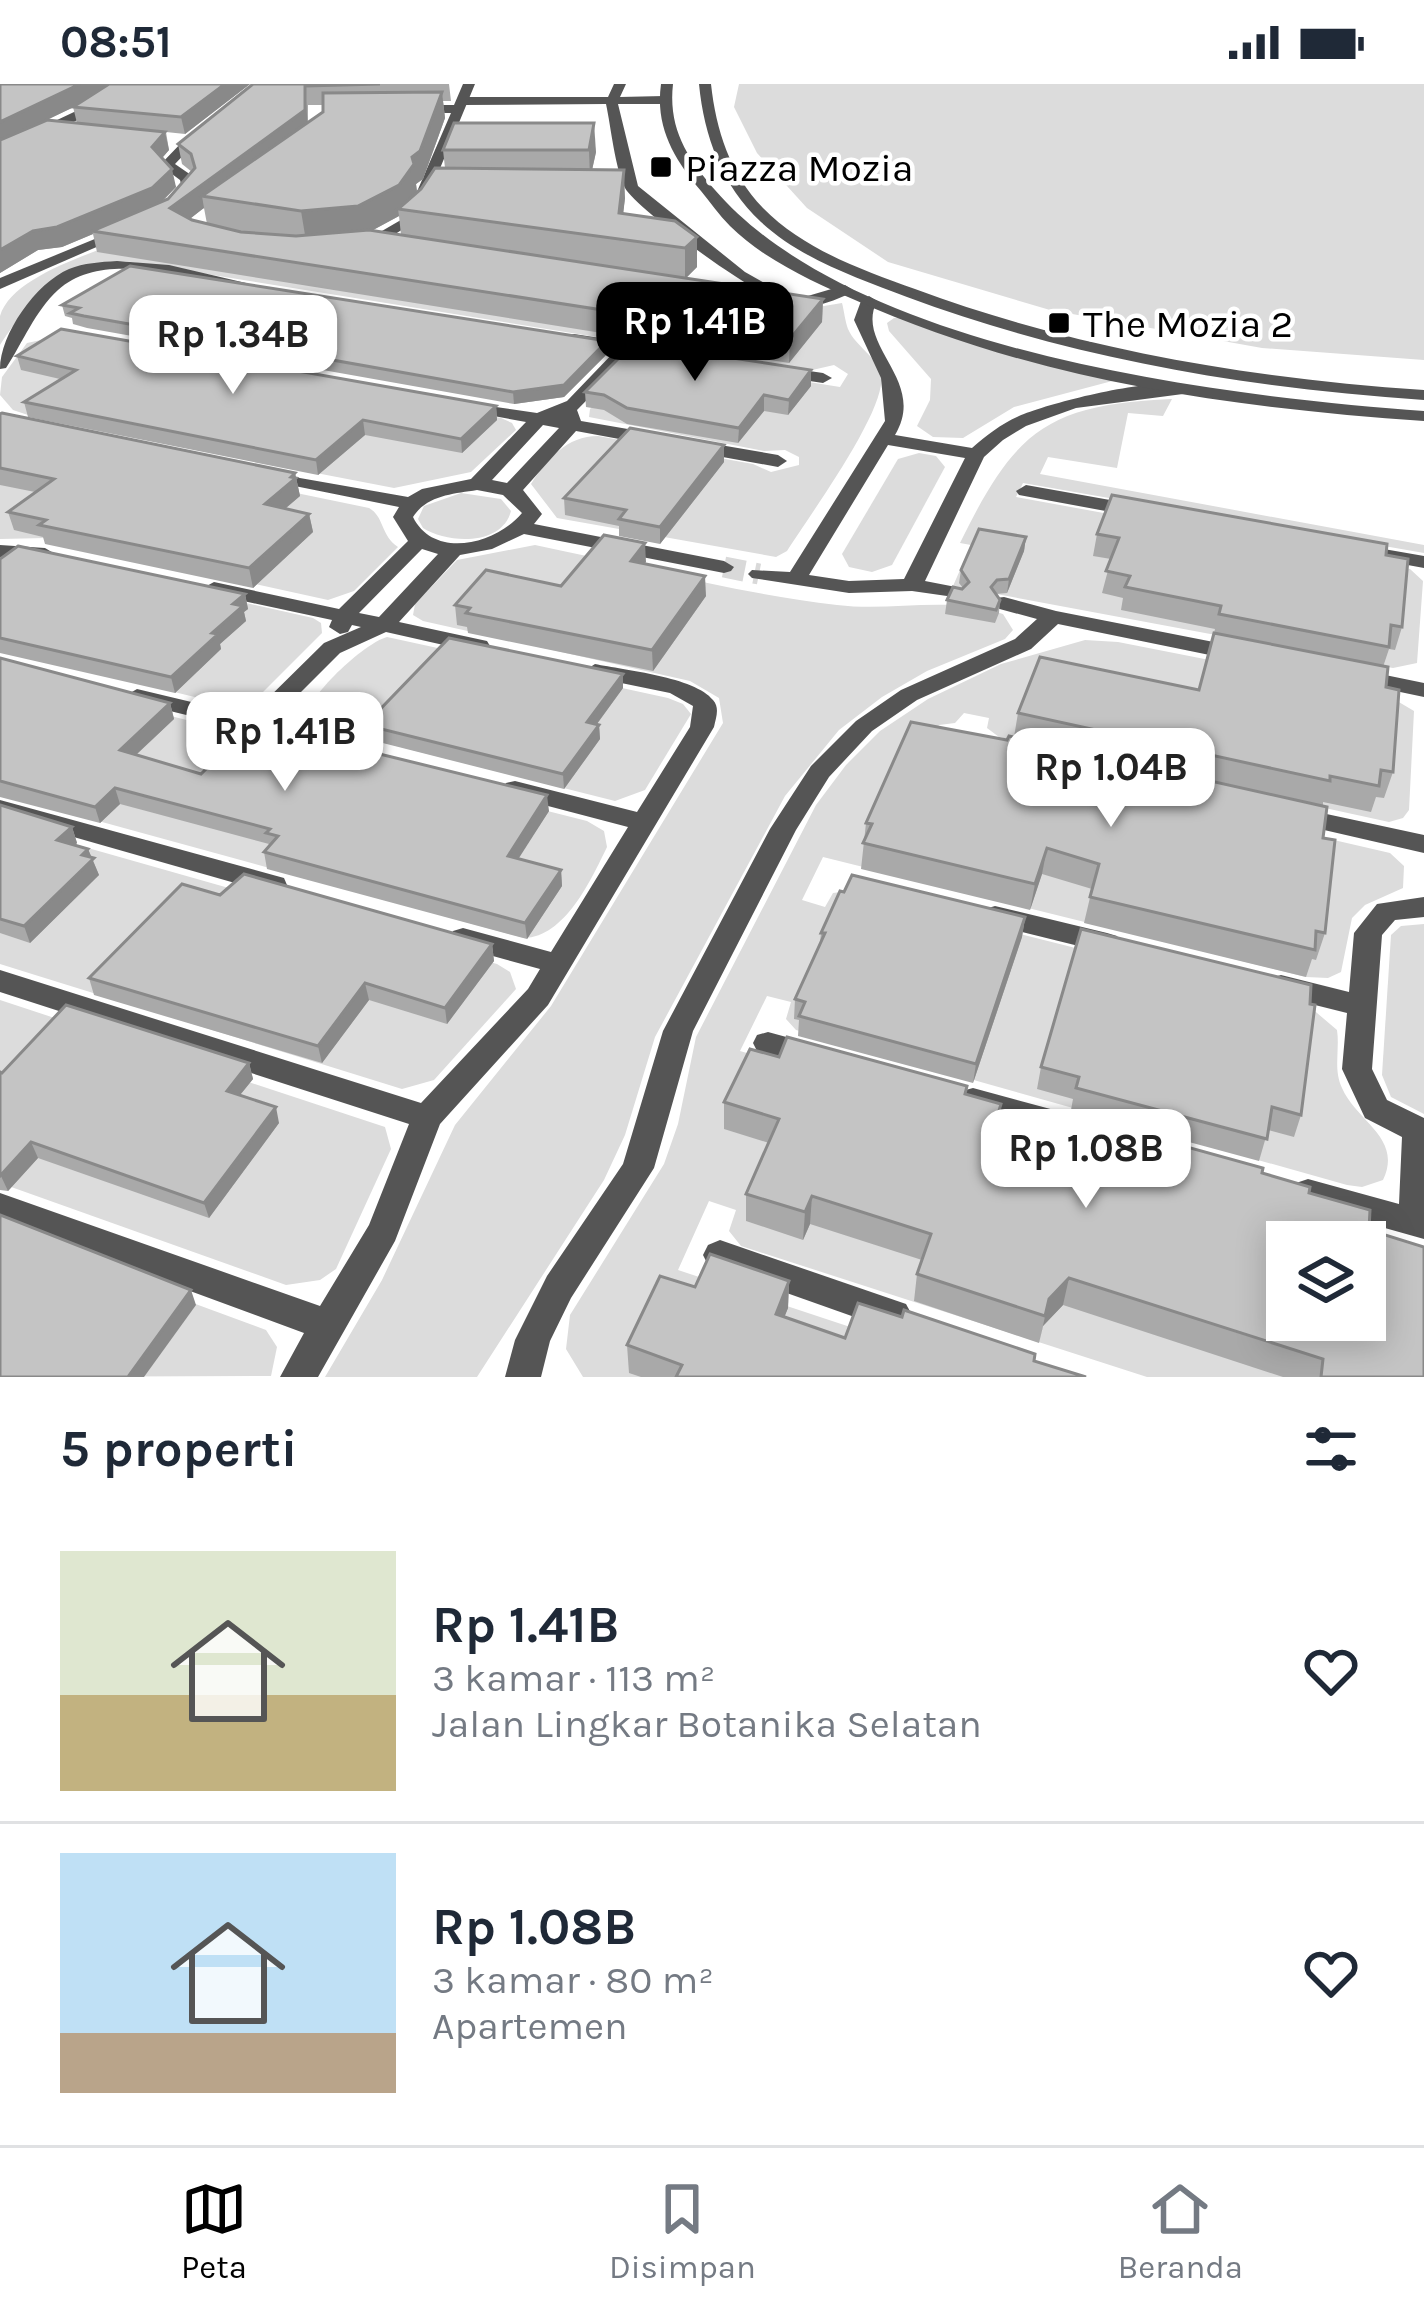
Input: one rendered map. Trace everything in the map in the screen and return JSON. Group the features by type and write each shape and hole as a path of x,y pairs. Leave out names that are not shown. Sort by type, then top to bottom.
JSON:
{"street":[{"path":"0,152 51,129 126,84"},
{"path":"620,84 612,102 632,188 740,275 788,303"},
{"path":"705,84 717,152 757,210 834,262 937,304 1030,334 1250,380 1424,395"},
{"path":"444,92 463,97"},
{"path":"396,109 463,97 612,102 666,92 677,152 723,214 790,261 869,301 1022,354 1183,389 1424,416"},
{"path":"348,250 374,244 407,224 463,97"},
{"path":"51,129 74,132"},
{"path":"164,214 188,190 187,178 166,165 204,131"},
{"path":"166,140 189,142"},
{"path":"444,142 466,142"},
{"path":"599,143 622,143"},
{"path":"426,187 448,187"},
{"path":"609,188 632,188"},
{"path":"723,214 757,210"},
{"path":"0,284 139,225"},
{"path":"374,244 397,247"},
{"path":"0,364 52,286 98,267 141,267 250,285"},
{"path":"742,296 788,303 818,301 844,290"},
{"path":"795,581 894,421 895,394 886,368 863,332 863,310 869,301"},
{"path":"26,326 47,330"},
{"path":"560,336 671,354"},
{"path":"512,490 628,348"},
{"path":"758,368 823,378"},
{"path":"912,585 976,454 1017,423 1063,406 1183,389"},
{"path":"450,403 538,419 572,415 778,461"},
{"path":"477,484 538,419"},
{"path":"886,439 976,454"},
{"path":"249,472 411,504"},
{"path":"477,484 512,490 527,501 532,514 524,528 507,540 454,549 419,541 406,530 403,517 411,504 452,486 477,484"},
{"path":"1026,491 1166,516"},
{"path":"524,528 724,567"},
{"path":"332,648 345,615 419,541"},
{"path":"1330,545 1424,562"},
{"path":"0,551 18,549 64,558"},
{"path":"256,723 332,648 384,625 454,549"},
{"path":"759,574 849,587 912,585 953,593"},
{"path":"182,582 496,649"},
{"path":"1004,603 1262,658"},
{"path":"523,1377 533,1340 559,1287 638,1168 652,1133 678,1031 783,829 820,772 864,726 909,695 1023,644 1053,617"},
{"path":"298,1377 382,1231 427,1117 538,997 702,727 703,702 676,688 564,664"},
{"path":"1331,671 1424,689"},
{"path":"116,691 371,752"},
{"path":"485,782 645,823"},
{"path":"0,808 293,890"},
{"path":"1267,808 1424,844"},
{"path":"1276,1184 1420,1224 1421,1132 1376,1109 1362,1089 1357,1069 1368,932 1374,920 1405,906 1424,907"},
{"path":"976,911 1134,950"},
{"path":"426,927 560,964"},
{"path":"1246,977 1359,1005"},
{"path":"0,982 427,1117"},
{"path":"768,1042 838,1062"},
{"path":"953,1094 1115,1139"},
{"path":"0,1207 331,1326"},
{"path":"720,1255 919,1324"}],"shaded area":[{"path":"739,84 1424,84 1424,360 1262,348 1050,310 888,262 807,208 757,153 734,107"},
{"path":"133,237 806,309 842,303 848,329 879,369 880,392 844,464 787,551 776,557 557,518 531,484 559,451 587,437 753,464 771,472 799,465 799,457 785,450 764,451 589,417 590,409 635,362 660,358 840,387 848,374 834,365 808,371 125,261 80,268 49,284 0,345 0,316 21,288 58,267"},
{"path":"908,318 1116,380 1014,407 963,438 933,437 917,426 930,400 931,379 889,331 887,323"},
{"path":"55,337 501,418 516,430 471,472 394,488 43,420 13,410 0,395 2,377 27,343"},
{"path":"1172,399 1163,416 1128,413 1117,468 1048,457 1040,474 1424,545 1424,553 1023,483 1016,497 1410,569 1423,581 1417,663 1393,668 953,586 971,545 960,543 979,505 1017,450 1063,418 1093,408"},
{"path":"0,432 369,508 398,547 354,591 328,600 46,538 0,539"},
{"path":"919,453 936,456 945,467 892,565 872,572 849,567 842,554 898,459"},
{"path":"461,493 501,499 511,511 506,522 497,531 473,539 446,537 423,528 418,519 424,506"},
{"path":"535,545 800,600 858,607 982,608 1003,614 1013,630 1005,639 927,671 882,697 839,730 785,796 655,1037 625,1135 604,1180 477,1377 325,1377 382,1280 455,1125 551,1006 723,723 719,698 690,681 413,615 415,604 457,560"},
{"path":"25,553 313,618 321,623 322,633 258,697 232,706 0,650 0,555"},
{"path":"387,637 668,698 683,704 691,714 645,790 615,801 305,723 313,701 336,674"},
{"path":"1085,640 1118,642 1387,695 1414,711 1409,810 1403,818 1389,822 999,737 987,728 989,718 964,713 955,723 939,725 929,746 1390,853 1404,866 1403,888 1365,905 1352,918 1341,972 1328,978 1306,977 823,857 802,900 825,907 833,893 849,891 1310,1007 1337,1030 1339,1081 1383,1141 1388,1165 1383,1180 1362,1187 1347,1185 796,1030 786,1019 791,1002 767,996 740,1051 1330,1221 1266,1221 1266,1341 1386,1341 1386,1237 1424,1248 1424,1377 1147,1377 741,1246 729,1231 736,1210 709,1201 678,1270 1001,1377 583,1377 566,1349 570,1315 664,1164 678,1124 696,1037 816,805 880,731 928,699 1001,664"},
{"path":"0,673 587,821 604,831 607,847 585,890 564,917 539,935 524,938 0,794"},
{"path":"0,823 497,964 510,972 516,989 434,1080 402,1089 0,964"},
{"path":"1424,924 1424,1114 1391,1097 1382,1075 1391,935 1401,926"},
{"path":"0,1000 385,1127 391,1149 336,1269 320,1280 286,1285 0,1183"},
{"path":"0,1232 266,1330 277,1347 271,1376 0,1377"}],"building":[{"path":"0,84 80,84 0,122"},
{"path":"109,84 225,84 181,117 73,107"},
{"path":"253,84 380,84 305,86 305,110 170,208 192,220 241,232 296,236 369,230 823,299 790,339 92,231 168,199 195,168 191,154 178,144"},
{"path":"442,92 420,151 412,157 414,164 399,185 358,206 301,211 202,196 323,112 323,93"},
{"path":"47,120 165,132 152,147 172,169 152,188 57,227 33,231 0,250 0,140"},
{"path":"454,123 594,123 589,150 443,150"},
{"path":"435,168 624,170 619,213 675,221 697,237 685,248 398,209 421,189"},
{"path":"130,266 607,341 564,385 513,392 84,316 70,313 79,308 62,305"},
{"path":"61,329 496,406 461,439 363,420 316,460 24,402 76,370 17,356"},
{"path":"634,343 811,370 789,400 764,395 739,428 627,408 604,395 585,392"},
{"path":"2,413 295,473 291,477 296,478 265,504 309,514 249,568 39,525 46,520 8,512 54,479 0,468"},
{"path":"630,428 724,445 660,527 619,519 626,510 564,498"},
{"path":"1112,495 1387,544 1386,555 1408,559 1402,627 1391,625 1389,647 1219,614 1221,606 1125,587 1130,576 1106,571 1119,538 1097,534"},
{"path":"979,529 1026,537 1009,579 997,580 991,587 1000,600 996,610 947,600 953,587 962,589 969,582 961,570"},
{"path":"604,535 645,543 631,561 705,576 652,650 466,613 470,608 455,605 486,570 561,586"},
{"path":"18,546 245,594 233,604 243,606 171,677 0,638 0,559"},
{"path":"1214,633 1388,667 1386,687 1399,690 1393,772 1381,770 1379,786 1330,776 1330,781 1018,713 1040,657 1199,690"},
{"path":"449,638 623,674 587,722 599,725 563,774 365,725"},
{"path":"0,658 170,703 120,750 201,774 233,742 254,748 270,735 300,743 306,736 547,795 508,856 561,870 525,923 264,852 278,836 266,833 270,829 115,788 95,807 0,781"},
{"path":"911,722 1007,740 1009,736 1327,807 1323,838 1335,840 1325,933 1316,931 1315,950 1090,897 1099,864 1047,848 1035,884 863,843 872,824 866,823"},
{"path":"0,805 72,827 57,840 88,849 82,855 94,858 24,926 0,919"},
{"path":"244,874 492,944 445,1008 365,983 318,1046 89,978 182,884 220,895"},
{"path":"852,875 1025,917 976,1064 799,1016 805,1002 795,999 840,891 844,892"},
{"path":"1081,929 1311,985 1310,1004 1315,1005 1301,1115 1272,1107 1267,1139 1076,1088 1079,1077 1041,1067"},
{"path":"66,1005 249,1063 227,1091 276,1107 204,1203 31,1142 0,1176 0,1072"},
{"path":"787,1037 967,1086 965,1094 1001,1104 996,1121 1061,1140 1068,1114 1263,1168 1262,1173 1310,1187 1309,1193 1370,1210 1369,1221 1266,1221 1266,1341 1069,1278 1049,1299 1045,1316 917,1274 931,1234 812,1196 805,1212 746,1194 779,1119 724,1102 750,1049 779,1057"},
{"path":"0,1215 191,1290 128,1377 0,1377"},
{"path":"1386,1235 1424,1247 1424,1377 1321,1377 1323,1359 1267,1341 1386,1341"},
{"path":"710,1254 789,1281 776,1314 845,1338 858,1303 902,1317 904,1310 1035,1354 1034,1361 1086,1377 676,1377 682,1365 627,1345 660,1276 695,1287"}],"tunnel":[{"path":"724,567 759,574"}],"place":[{"name":"Piazza Mozia","path":"661,167"},
{"name":"The Mozia 2","path":"1059,323"}]}
